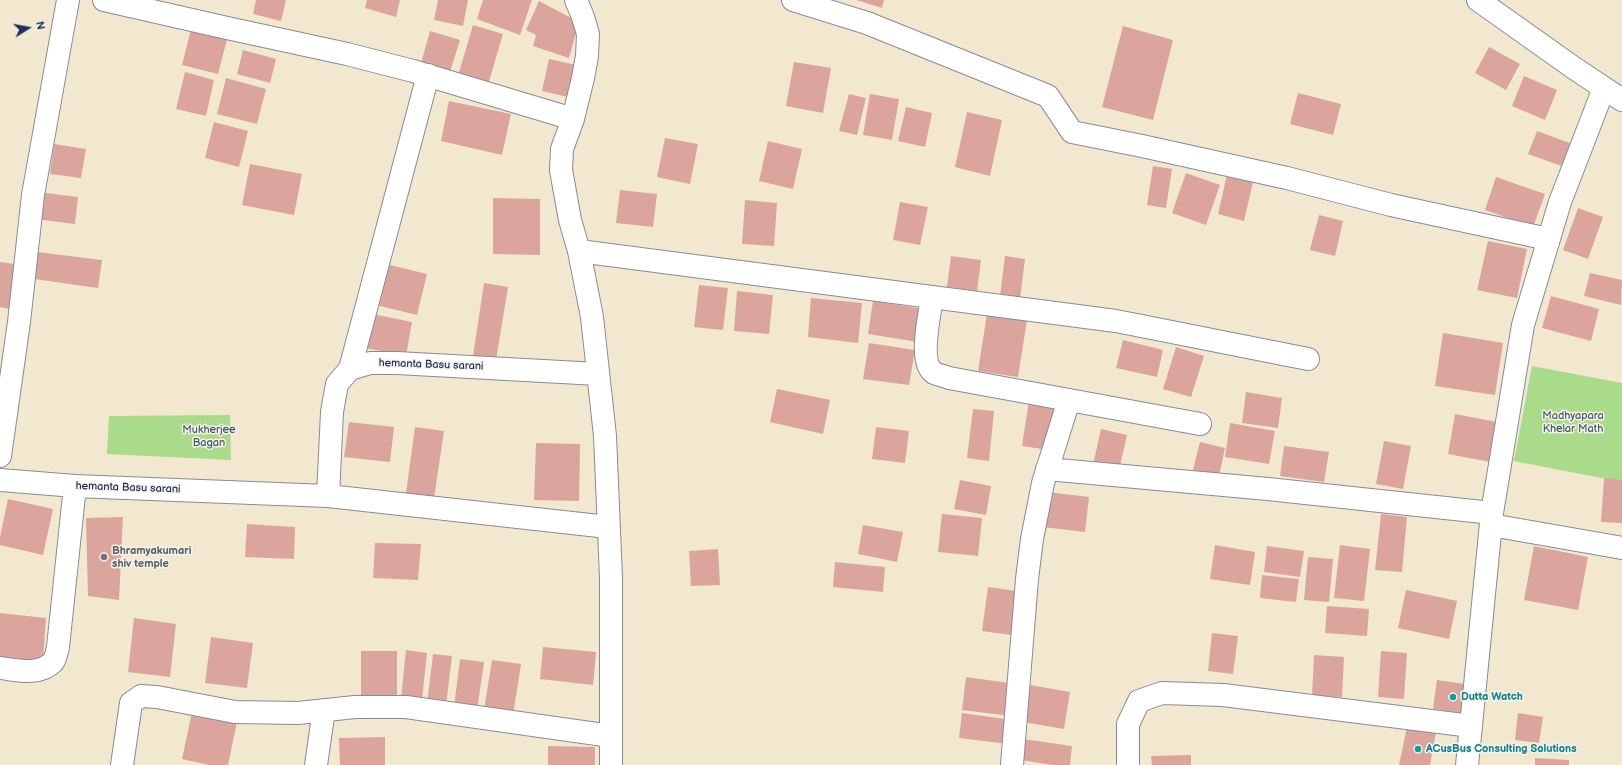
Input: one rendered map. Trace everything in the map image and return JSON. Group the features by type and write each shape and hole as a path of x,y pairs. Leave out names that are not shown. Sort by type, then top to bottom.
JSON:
{"street":[{"path":"0,456 19,322 33,195 68,0"},
{"path":"104,0 347,54 428,75 573,119"},
{"path":"576,0 588,34 587,56 573,119 562,150 561,170 570,220 579,251 592,317 605,436 611,578 611,765"},
{"path":"793,0 867,23 1048,96 1072,132 1287,178 1391,205 1548,239"},
{"path":"1478,0 1622,100"},
{"path":"328,496 332,412 337,384 350,369 428,75"},
{"path":"1467,765 1491,519 1523,325 1560,202 1604,88"},
{"path":"579,251 1116,321 1308,359"},
{"path":"932,297 926,347 927,363 934,373 949,378 1200,424"},
{"name":"hemanta Basu sarani","path":"350,369 370,363 397,362 598,374"},
{"path":"1012,765 1031,547 1037,508 1047,469 1069,400"},
{"path":"1047,469 1268,489 1491,519 1622,548"},
{"name":"hemanta Basu sarani","path":"0,480 75,486 328,496 608,527"},
{"path":"0,668 28,671 43,668 54,661 58,647 75,486"},
{"path":"1128,765 1128,724 1139,701 1162,693 1223,695 1471,726"},
{"path":"122,765 131,703 141,696 157,697 235,712 298,713 356,707 406,707 611,736"},
{"path":"316,765 324,710"}],"green space":[{"name":"Madhyapara Khelar Math","path":"1532,366 1622,383 1622,482 1514,461"},
{"name":"Mukherjee Bagan","path":"230,415 231,460 107,454 109,416"}],"building":[{"path":"256,0 286,0 281,21 253,14"},
{"path":"367,0 400,0 396,17 365,8"},
{"path":"438,0 468,0 463,26 434,20"},
{"path":"483,0 532,0 520,35 477,19"},
{"path":"856,0 884,0 882,8"},
{"path":"539,1 579,22 569,58 533,46 536,35 526,30"},
{"path":"473,25 503,34 488,85 458,76"},
{"path":"1123,26 1173,40 1153,120 1102,107"},
{"path":"191,29 227,39 218,74 182,65"},
{"path":"430,31 460,40 449,75 420,67"},
{"path":"1489,47 1520,64 1506,90 1475,73"},
{"path":"243,50 276,59 270,83 237,74"},
{"path":"549,59 576,65 568,97 542,91"},
{"path":"794,62 831,68 823,113 786,106"},
{"path":"185,72 214,80 206,116 176,109"},
{"path":"1524,76 1557,90 1545,120 1512,106"},
{"path":"226,78 266,89 257,124 217,114"},
{"path":"1298,93 1341,104 1333,135 1290,124"},
{"path":"849,94 866,98 857,135 839,131"},
{"path":"870,94 899,99 892,140 863,135"},
{"path":"449,101 511,114 502,155 441,141"},
{"path":"906,107 932,113 925,147 898,141"},
{"path":"967,112 1002,120 990,176 955,167"},
{"path":"214,122 248,131 239,167 205,158"},
{"path":"1537,131 1575,145 1567,168 1528,154"},
{"path":"665,138 698,144 690,184 657,177"},
{"path":"768,141 802,149 793,189 759,181"},
{"path":"54,144 86,149 81,178 50,174"},
{"path":"250,164 302,174 294,215 242,205"},
{"path":"1153,166 1172,169 1166,208 1147,205"},
{"path":"1186,173 1220,185 1206,225 1172,213"},
{"path":"1227,175 1253,182 1244,221 1218,214"},
{"path":"1496,177 1545,194 1533,227 1485,210"},
{"path":"620,190 657,194 653,227 616,223"},
{"path":"38,192 78,197 75,224 35,219"},
{"path":"493,198 540,199 540,255 493,254"},
{"path":"745,200 777,203 774,246 742,244"},
{"path":"900,202 928,207 920,245 893,240"},
{"path":"1578,208 1603,217 1588,259 1563,250"},
{"path":"1319,215 1343,221 1335,256 1310,250"},
{"path":"1488,241 1527,249 1517,298 1477,290"},
{"path":"37,252 102,260 98,288 34,279"},
{"path":"951,256 981,260 977,291 947,287"},
{"path":"1005,256 1025,259 1020,299 1000,296"},
{"path":"0,262 21,265 14,310 0,307"},
{"path":"386,264 427,274 417,315 376,305"},
{"path":"1590,273 1622,280 1621,305 1584,296"},
{"path":"484,283 508,287 496,360 473,356"},
{"path":"699,285 728,288 723,330 694,327"},
{"path":"737,291 773,295 769,334 734,331"},
{"path":"1551,296 1599,309 1591,341 1542,328"},
{"path":"811,298 862,303 858,343 808,337"},
{"path":"873,301 923,309 918,342 868,334"},
{"path":"373,314 412,322 406,356 366,348"},
{"path":"987,314 1027,320 1018,377 978,371"},
{"path":"1443,333 1503,343 1495,395 1435,386"},
{"path":"1123,340 1163,350 1157,377 1116,368"},
{"path":"869,343 915,350 909,385 863,379"},
{"path":"1176,347 1204,356 1191,397 1163,389"},
{"path":"777,389 830,400 823,434 770,422"},
{"path":"1246,392 1282,398 1278,428 1242,423"},
{"path":"1029,400 1056,405 1049,450 1022,446"},
{"path":"973,409 994,411 989,461 967,458"},
{"path":"1455,414 1497,422 1490,462 1448,454"},
{"path":"349,422 394,427 390,462 344,457"},
{"path":"1230,423 1275,431 1269,464 1225,457"},
{"path":"415,427 444,431 434,498 406,493"},
{"path":"876,427 909,431 905,463 872,459"},
{"path":"1101,429 1127,435 1119,470 1093,465"},
{"path":"1384,441 1411,446 1403,489 1376,484"},
{"path":"1200,442 1225,448 1219,476 1193,470"},
{"path":"536,443 580,444 579,501 534,500"},
{"path":"1284,446 1329,452 1324,482 1280,476"},
{"path":"1604,478 1622,480 1622,523 1601,522"},
{"path":"960,480 991,486 986,515 954,509"},
{"path":"1048,492 1089,497 1085,532 1043,527"},
{"path":"8,499 53,509 43,555 0,545 0,537"},
{"path":"942,514 982,518 978,556 938,552"},
{"path":"1381,514 1407,517 1402,572 1375,570"},
{"name":"Bhramyakumari shiv temple","path":"123,517 119,600 88,596 86,518"},
{"path":"247,524 295,527 294,559 245,557"},
{"path":"863,525 903,532 897,562 858,554"},
{"path":"375,543 421,544 418,580 373,578"},
{"path":"1215,545 1255,552 1250,585 1210,579"},
{"path":"1340,545 1370,549 1364,601 1334,598"},
{"path":"1267,546 1304,551 1300,577 1264,572"},
{"path":"1534,546 1588,557 1578,610 1524,600"},
{"path":"718,549 720,585 691,586 689,551"},
{"path":"1308,557 1333,559 1329,602 1304,600"},
{"path":"835,562 885,567 883,592 833,587"},
{"path":"1262,575 1299,579 1296,602 1260,598"},
{"path":"988,587 1017,591 1011,635 982,631"},
{"path":"1406,590 1457,601 1449,639 1398,628"},
{"path":"1327,606 1369,609 1367,636 1325,633"},
{"path":"0,613 46,618 43,661 0,657"},
{"path":"134,618 176,624 170,677 128,672"},
{"path":"1212,633 1238,636 1233,674 1208,671"},
{"path":"211,637 253,643 247,688 205,683"},
{"path":"543,647 596,652 593,685 540,679"},
{"path":"406,650 427,653 422,700 401,698"},
{"path":"361,651 397,651 397,698 361,698"},
{"path":"1381,651 1407,653 1404,699 1378,697"},
{"path":"433,654 452,656 446,706 427,704"},
{"path":"1314,655 1344,657 1342,697 1312,696"},
{"path":"460,659 484,662 477,710 454,707"},
{"path":"492,660 521,664 513,715 484,710"},
{"path":"966,677 1016,684 1012,716 962,710"},
{"name":"Dutta Watch","path":"1437,680 1472,685 1468,714 1433,709"},
{"path":"1030,685 1070,692 1064,729 1023,722"},
{"path":"192,712 237,722 228,765 209,765 182,759"},
{"path":"962,713 1012,720 1009,744 959,738"},
{"path":"1518,713 1543,717 1539,743 1515,740"},
{"name":"ACusBus Consulting Solutions","path":"1407,727 1436,732 1430,765 1399,765"},
{"path":"385,737 385,765 340,765 339,738"},
{"path":"1023,739 1072,746 1070,765 1053,765 1020,760"},
{"path":"548,746 595,747 595,765 548,765"},
{"path":"1191,755 1191,765 1152,765 1151,756"},
{"path":"1535,758 1569,760 1569,765 1535,765"}],"place":[{"name":"Bhramyakumari shiv temple","path":"104,557"},
{"name":"Dutta Watch","path":"1453,697"},
{"name":"ACusBus Consulting Solutions","path":"1418,749"}]}
